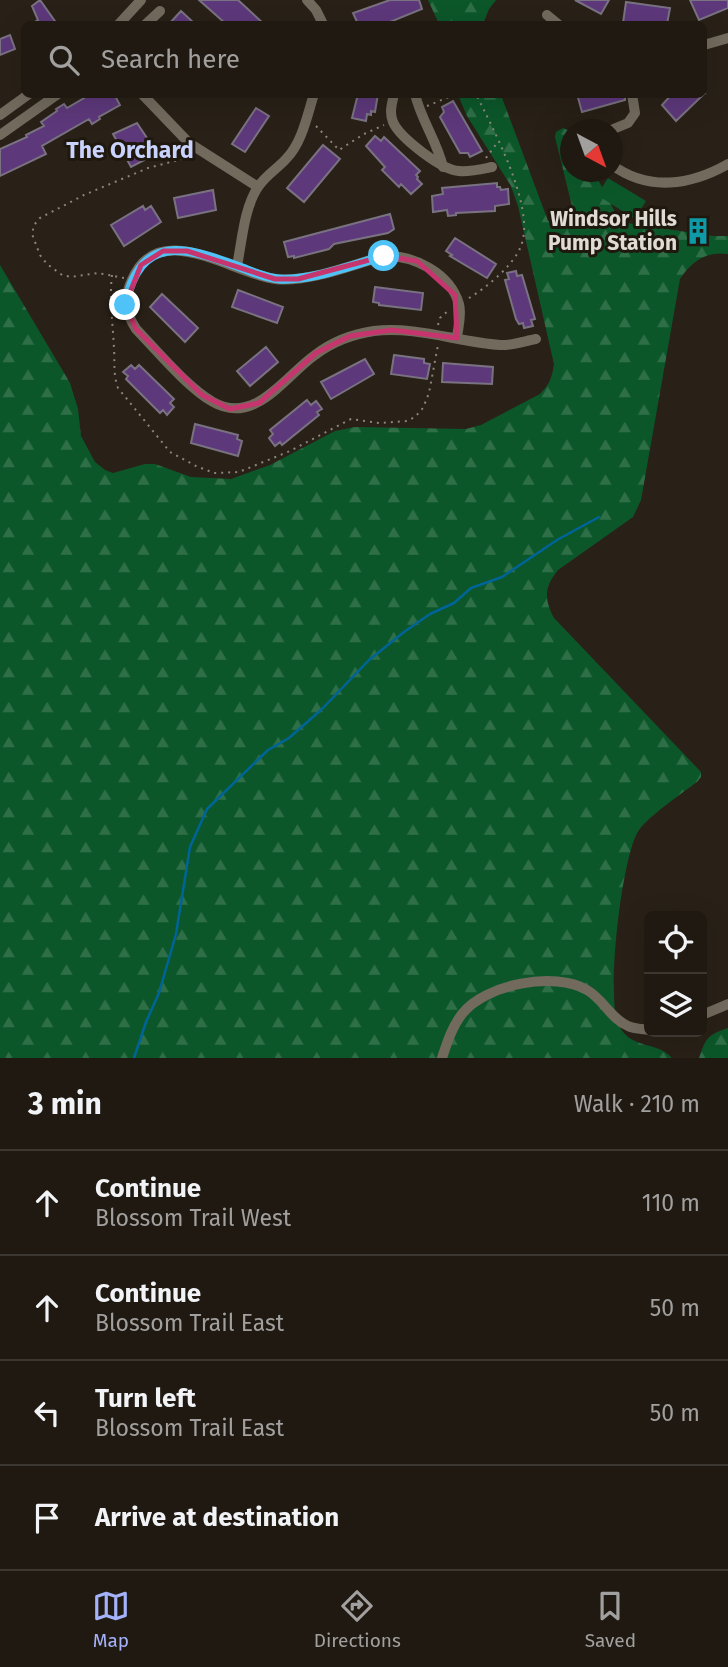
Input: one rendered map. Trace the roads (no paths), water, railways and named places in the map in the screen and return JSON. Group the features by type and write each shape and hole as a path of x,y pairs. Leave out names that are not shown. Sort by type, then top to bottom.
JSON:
{"street":[{"path":"122,21 141,0"},
{"path":"307,0 322,21"},
{"path":"149,21 160,11"},
{"path":"547,15 554,21"},
{"path":"707,44 728,38"},
{"path":"0,115 23,98"},
{"path":"0,135 52,98"},
{"path":"146,98 197,149 258,187"},
{"path":"237,266 251,202 258,187 287,158 299,139 313,98"},
{"path":"393,98 391,112 393,121 428,158 458,172 492,167"},
{"path":"416,98 419,110 439,148 443,167"},
{"path":"623,124 635,113 633,98"},
{"path":"623,170 642,180 662,184 709,175 728,164"},
{"path":"457,338 460,312 455,295 447,282 417,261 399,256 384,256 298,279 275,279 187,251 163,251 141,265 131,281 125,305 128,317 136,329 202,395 215,404 230,409 259,403 316,354 350,336 392,330 502,346 536,339"},
{"path":"442,1058 453,1028 463,1012 478,999 517,984 545,982 572,985 587,990 628,1026 644,1029"},
{"path":"707,1013 728,1004"}],"waterway":[{"path":"134,1058 159,993 176,934 190,847 207,809 268,750 289,738 322,709 369,660 404,632 430,614 454,603 471,588 502,577 557,540 599,517"}],"place":[{"name":"Windsor Hills Pump Station","path":"698,231"}],"district":[{"name":"The Orchard","path":"130,150"}]}
